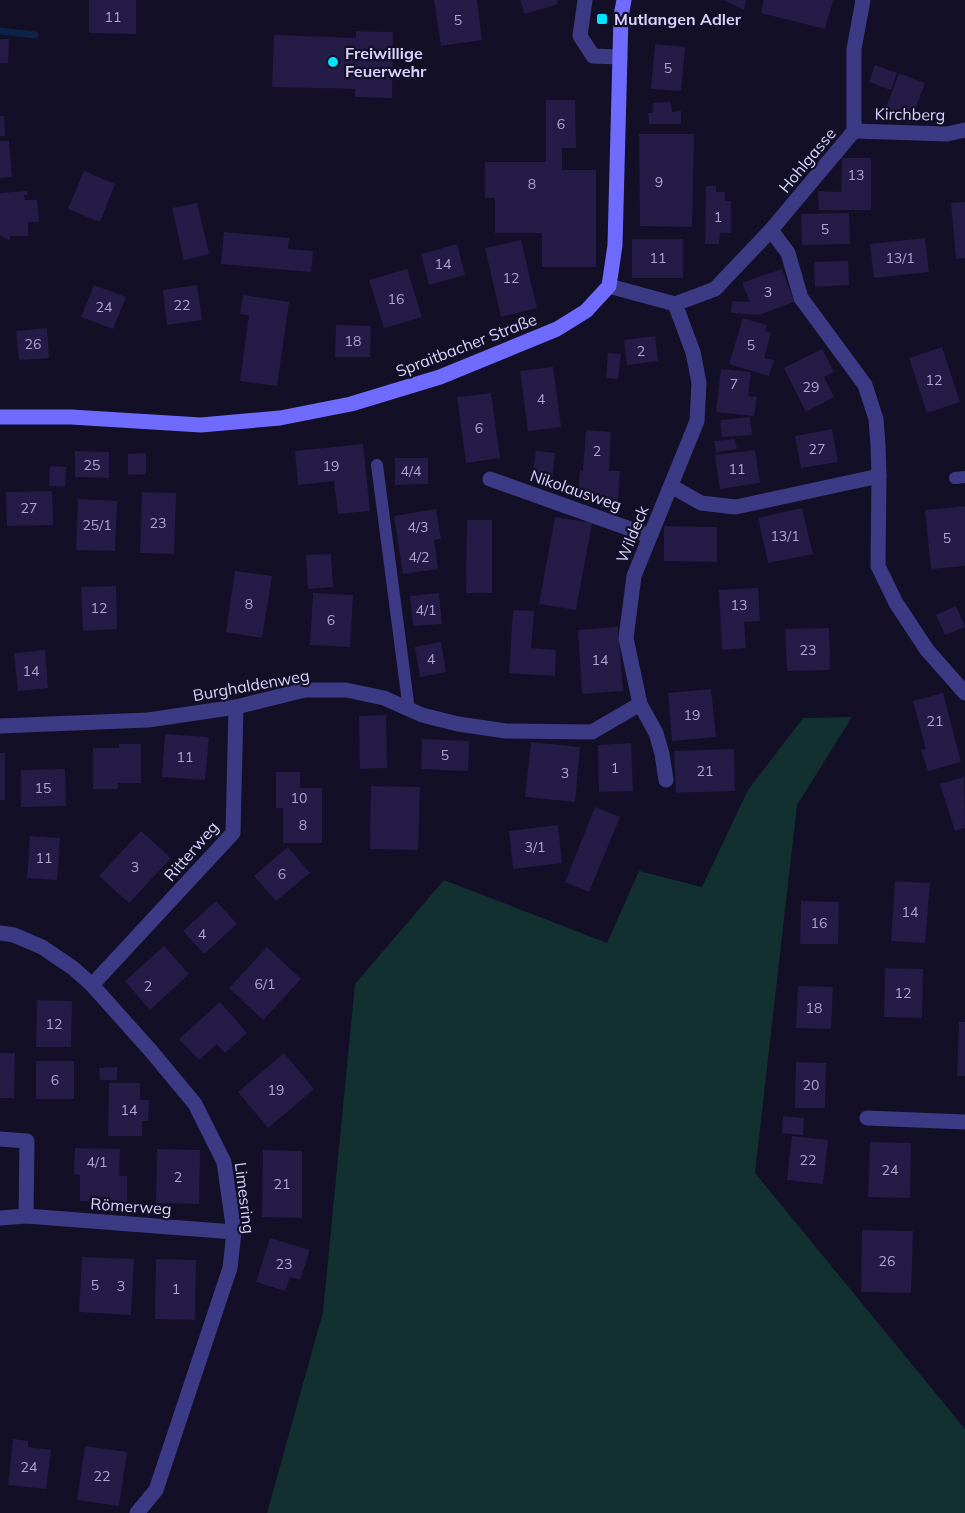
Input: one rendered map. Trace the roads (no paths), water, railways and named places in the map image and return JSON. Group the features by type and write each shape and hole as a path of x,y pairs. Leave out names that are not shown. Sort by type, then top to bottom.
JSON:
{"street":[{"path":"585,0 580,36 593,56 620,57"},
{"path":"624,0 621,16 615,245 609,286 675,304 715,289 771,230 788,253 801,298 866,385 876,419 879,476 878,566 896,603 927,650 965,693"},
{"name":"Hohlgasse","path":"771,230 854,131 854,49 863,0"},
{"name":"Kirchberg","path":"854,131 947,134 965,130"},
{"name":"Spraitbacher Straße","path":"0,417 71,417 201,425 280,418 351,404 440,377 557,329 586,311 609,286"},
{"name":"Wildeck","path":"666,780 656,733 640,704 626,638 634,576 697,421 699,383 693,352 675,304"},
{"path":"671,486 701,503 736,507 879,476"},
{"name":"Nikolausweg","path":"490,479 650,536"},
{"name":"Burghaldenweg","path":"0,726 148,720 236,707 305,690 346,690 384,698 409,710 458,724 506,731 592,732 640,704"},
{"name":"Ritterweg","path":"92,985 233,833 236,707"},
{"name":"Limesring","path":"0,933 14,935 42,947 73,968 92,985 195,1104 224,1162 234,1232 230,1268 156,1490 137,1513"},
{"path":"867,1118 965,1122"},
{"path":"0,1139 27,1141 26,1216"},
{"name":"Römerweg","path":"0,1218 26,1216 234,1232"}],"lane":[{"path":"377,465 409,710"}],"waterway":[{"path":"0,31 35,35"}],"place":[{"name":"Mutlangen Adler","path":"602,19"},
{"name":"Freiwillige Feuerwehr","path":"333,62"}]}
